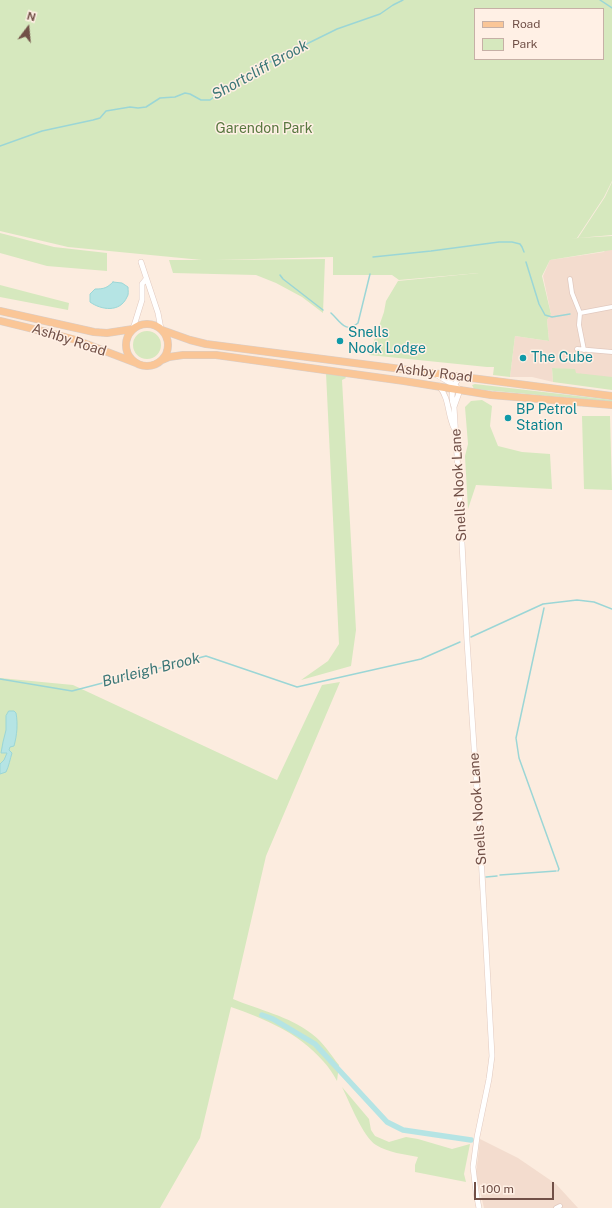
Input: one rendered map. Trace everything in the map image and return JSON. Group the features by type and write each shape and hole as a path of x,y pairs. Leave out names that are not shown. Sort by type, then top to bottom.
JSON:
{"main road":[{"name":"Ashby Road","path":"0,311 94,332 107,333 134,329"},
{"name":"Ashby Road","path":"0,321 76,340 136,363"},
{"path":"149,324 161,330 167,337 168,345 162,360 149,366 136,363 132,359 126,349 127,338 134,329 141,325 149,324"},
{"name":"Ashby Road","path":"161,330 206,344 612,396"},
{"name":"Ashby Road","path":"162,360 169,357 183,355 207,354 524,398 612,405"}],"street":[{"path":"141,262 158,313 161,330"},
{"path":"134,329 142,300 142,284 146,279"},
{"path":"570,279 573,284 572,292 580,313 579,325 584,350"},
{"path":"580,313 612,307"},
{"path":"577,350 612,352"},
{"path":"434,373 455,388"},
{"name":"Snells Nook Lane","path":"460,377 455,388 455,431 492,1056 487,1093 477,1137 473,1167 479,1208"},
{"path":"439,386 446,395 451,422 455,431"}],"shaded area":[{"path":"612,239 612,380 575,373 575,370 552,368 553,382 532,377 510,377 515,336 549,341 547,320 551,314 543,276 550,260 604,252"},
{"path":"480,1139 518,1158 556,1184 578,1208 484,1208 476,1174"}],"green space":[{"name":"Garendon Park","path":"0,0 612,0 612,181 604,197 577,238 570,239 612,236 612,250 550,260 542,276 551,314 547,320 549,341 515,336 510,377 493,375 494,367 369,355 384,312 386,301 398,281 479,273 399,280 392,275 333,275 333,257 214,260 325,259 323,313 302,297 276,283 256,275 173,273 169,260 202,260 68,247 0,231"},
{"path":"612,182 612,235 578,238 605,197"},
{"path":"0,233 54,247 107,253 107,271 47,266 0,253"},
{"path":"0,285 69,303 68,310 0,297"},
{"path":"147,331 157,335 161,345 157,355 147,359 137,355 133,345 137,335"},
{"path":"552,368 575,369 576,373 612,377 612,390 553,382"},
{"path":"326,373 344,375 346,378 342,380 356,630 351,666 301,680 328,661 339,644"},
{"path":"475,384 612,400 612,402 474,389 472,385"},
{"path":"482,400 492,406 490,426 498,446 522,452 550,454 552,489 476,485 468,509 465,456 468,444 465,407 471,401"},
{"path":"582,416 610,416 612,490 584,489"},
{"path":"0,678 73,685 277,780 322,685 340,682 266,856 233,999 294,1022 316,1037 339,1065 337,1081 314,1051 303,1042 269,1022 231,1007 200,1138 160,1208 0,1208"},
{"path":"342,1087 369,1119 371,1130 375,1136 389,1142 406,1137 418,1139 452,1149 470,1144 464,1174 466,1182 415,1172 415,1165 418,1157 391,1152 376,1145 366,1135"}],"water":[{"path":"113,282 122,283 128,287 128,296 120,306 115,308 105,308 94,305 90,302 90,294 95,289 105,288"},
{"path":"9,711 14,711 16,713 16,734 14,746 10,747 9,750 12,753 7,770 6,772 0,774 0,764 4,760 7,753 1,753 6,730 6,716"}],"waterway":[{"name":"Shortcliff Brook","path":"0,146 42,131 100,118 106,111 130,107 146,107 160,98 175,97 185,93 201,100 210,100 235,81 266,64 337,29 380,14 403,0"},
{"name":"Shortcliff Brook","path":"600,0 612,8"},
{"path":"373,257 499,242 512,242 520,244 524,252"},
{"path":"526,262 539,304 545,315 552,317 570,314"},
{"path":"331,313 346,327 350,327 358,323 370,274"},
{"path":"280,275 283,279 323,310"},
{"name":"Burleigh Brook","path":"471,637 543,604 577,600 594,602 612,609"},
{"path":"544,608 516,738 519,758 559,869 558,871"},
{"name":"Burleigh Brook","path":"0,679 72,691 206,656 297,687 421,659 460,642"},
{"path":"500,875 556,871"},
{"path":"486,877 497,876"},
{"path":"262,1015 273,1019 315,1044 387,1122 403,1130 471,1140"}],"place":[{"name":"Snells Nook Lodge","path":"340,341"},
{"name":"The Cube","path":"523,358"},
{"name":"BP Petrol Station","path":"508,418"}]}
